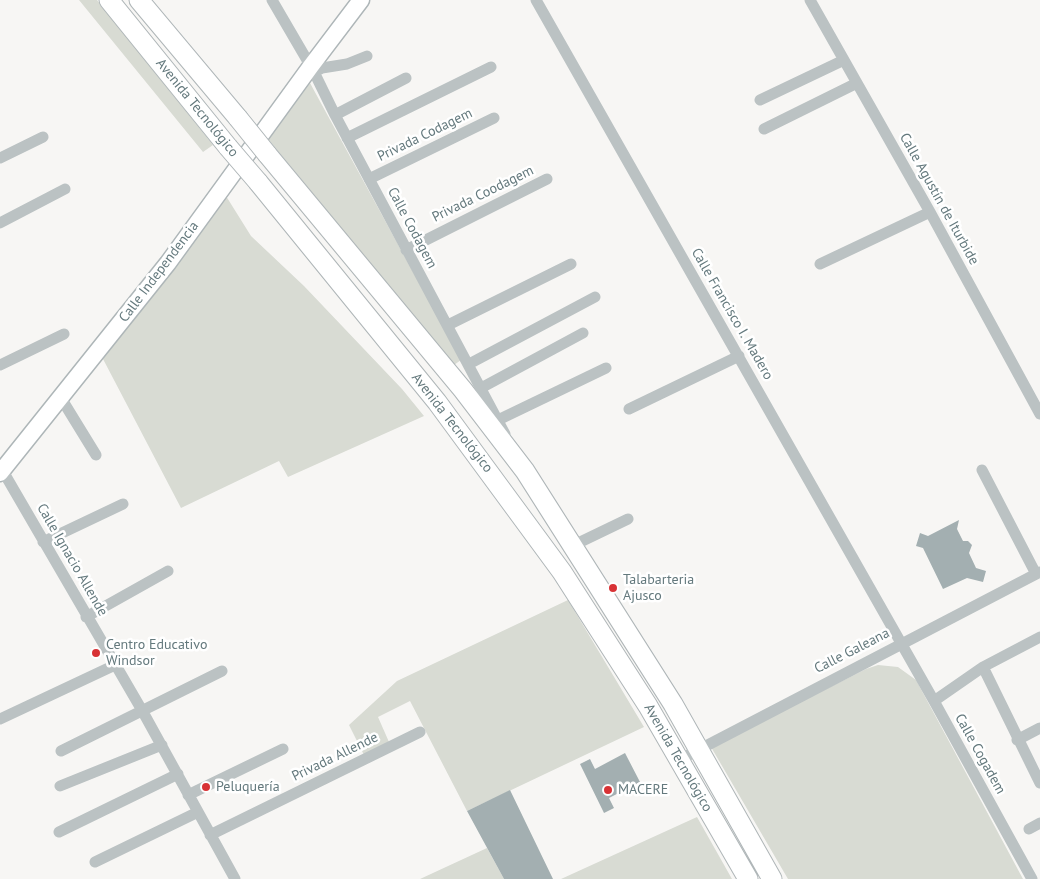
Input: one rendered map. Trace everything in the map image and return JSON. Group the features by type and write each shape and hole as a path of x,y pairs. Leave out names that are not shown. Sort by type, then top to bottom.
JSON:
{"main road":[{"name":"Avenida Tecnológico","path":"109,0 437,402 519,510 599,627 748,879"},
{"name":"Avenida Tecnológico","path":"139,0 463,390 525,471 574,545 673,704 772,879"}],"street":[{"name":"Calle Codagem","path":"272,0 312,69 335,116 525,471"},
{"name":"Calle Independencia","path":"1,470 168,263 361,0"},
{"name":"Calle Agustín de Iturbide","path":"810,0 930,212 1040,414"},
{"name":"Calle Francisco I. Madero","path":"538,1 899,644"},
{"path":"312,69 347,64 367,56"},
{"path":"760,100 844,60"},
{"path":"347,138 491,67"},
{"path":"335,116 406,78"},
{"path":"764,129 857,83"},
{"name":"Privada Codagem","path":"369,179 494,118"},
{"path":"0,158 43,137"},
{"name":"Privada Coodagem","path":"406,250 547,179"},
{"path":"0,223 65,189"},
{"path":"820,264 930,212"},
{"path":"448,325 571,264"},
{"path":"469,364 595,297"},
{"path":"0,365 64,334"},
{"path":"481,388 583,334"},
{"path":"628,409 739,356"},
{"path":"498,420 606,368"},
{"path":"61,398 96,455"},
{"name":"Calle Ignacio Allende","path":"1,470 162,745 234,879"},
{"path":"982,470 1038,573"},
{"path":"43,542 123,504"},
{"path":"574,545 628,519"},
{"path":"86,617 168,571"},
{"name":"Calle Galeana","path":"679,760 697,748 1038,573"},
{"path":"934,701 983,666 1040,636"},
{"name":"Calle Cogadem","path":"899,644 934,701 1032,879"},
{"path":"0,719 115,665"},
{"path":"983,666 1017,740 1040,783"},
{"path":"61,751 143,712 222,671"},
{"path":"1017,740 1040,728"},
{"name":"Privada Allende","path":"210,835 420,732"},
{"path":"60,786 162,745"},
{"path":"188,795 283,748"},
{"path":"59,832 178,774"},
{"path":"95,862 198,812"},
{"path":"1029,829 1040,823"}],"shaded area":[{"path":"79,0 97,0 213,145 203,152"},
{"path":"310,83 461,360 454,365 268,139"},
{"path":"226,196 251,236 304,286 402,389 424,416 288,477 279,461 181,508 103,359"},
{"path":"568,600 644,727 467,811 410,701 378,717 389,742 364,755 349,725 397,681"},
{"path":"878,665 898,667 916,680 1023,879 788,879 711,747 866,669"},
{"path":"697,817 732,879 561,879"},
{"path":"487,848 504,879 420,879"}],"building":[{"path":"959,520 957,529 963,541 968,541 972,545 969,553 976,568 986,571 983,582 967,578 943,589 923,548 916,546 920,533 928,536"},
{"name":"MACERE","path":"625,753 640,782 609,798 614,808 604,813 580,764 590,759 595,769"},
{"path":"510,790 553,879 504,879 467,811"}],"place":[{"name":"Talabarteria Ajusco","path":"613,588"},
{"name":"Centro Educativo Windsor","path":"96,653"},
{"name":"Peluquería","path":"206,787"},
{"name":"MACERE","path":"608,790"}]}
